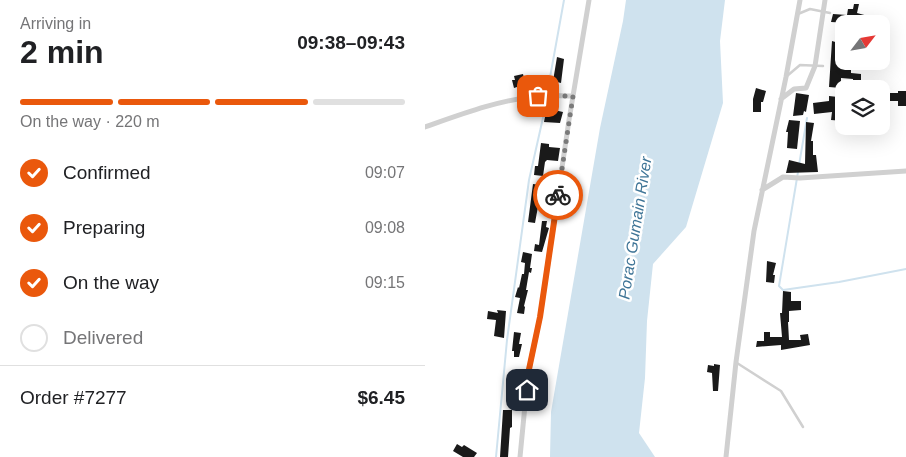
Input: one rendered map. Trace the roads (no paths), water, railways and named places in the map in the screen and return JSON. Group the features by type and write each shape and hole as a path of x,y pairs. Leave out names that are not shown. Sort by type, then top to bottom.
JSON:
{"street":[{"path":"520,457 528,374 540,317 589,0"},
{"path":"725,457 754,231 800,0"},
{"path":"781,99 793,89 806,88 815,66 825,0"},
{"path":"425,127 473,110 506,102 538,96 573,96"},
{"path":"762,190 783,177 800,178 906,172"}],"lane":[{"path":"798,14 810,9 830,12"},
{"path":"786,77 800,65 823,66"},
{"path":"736,362 781,391 803,427"}],"water":[{"name":"Porac Gumain River","path":"626,0 725,0 720,41 723,103 686,227 653,264 639,433 655,457 550,457 551,412 600,128"}],"waterway":[{"path":"547,94 564,0"},
{"path":"496,457 507,340 529,180 547,100"},
{"path":"799,165 807,118"},
{"path":"798,172 779,286 783,290 839,282 906,269"}]}
